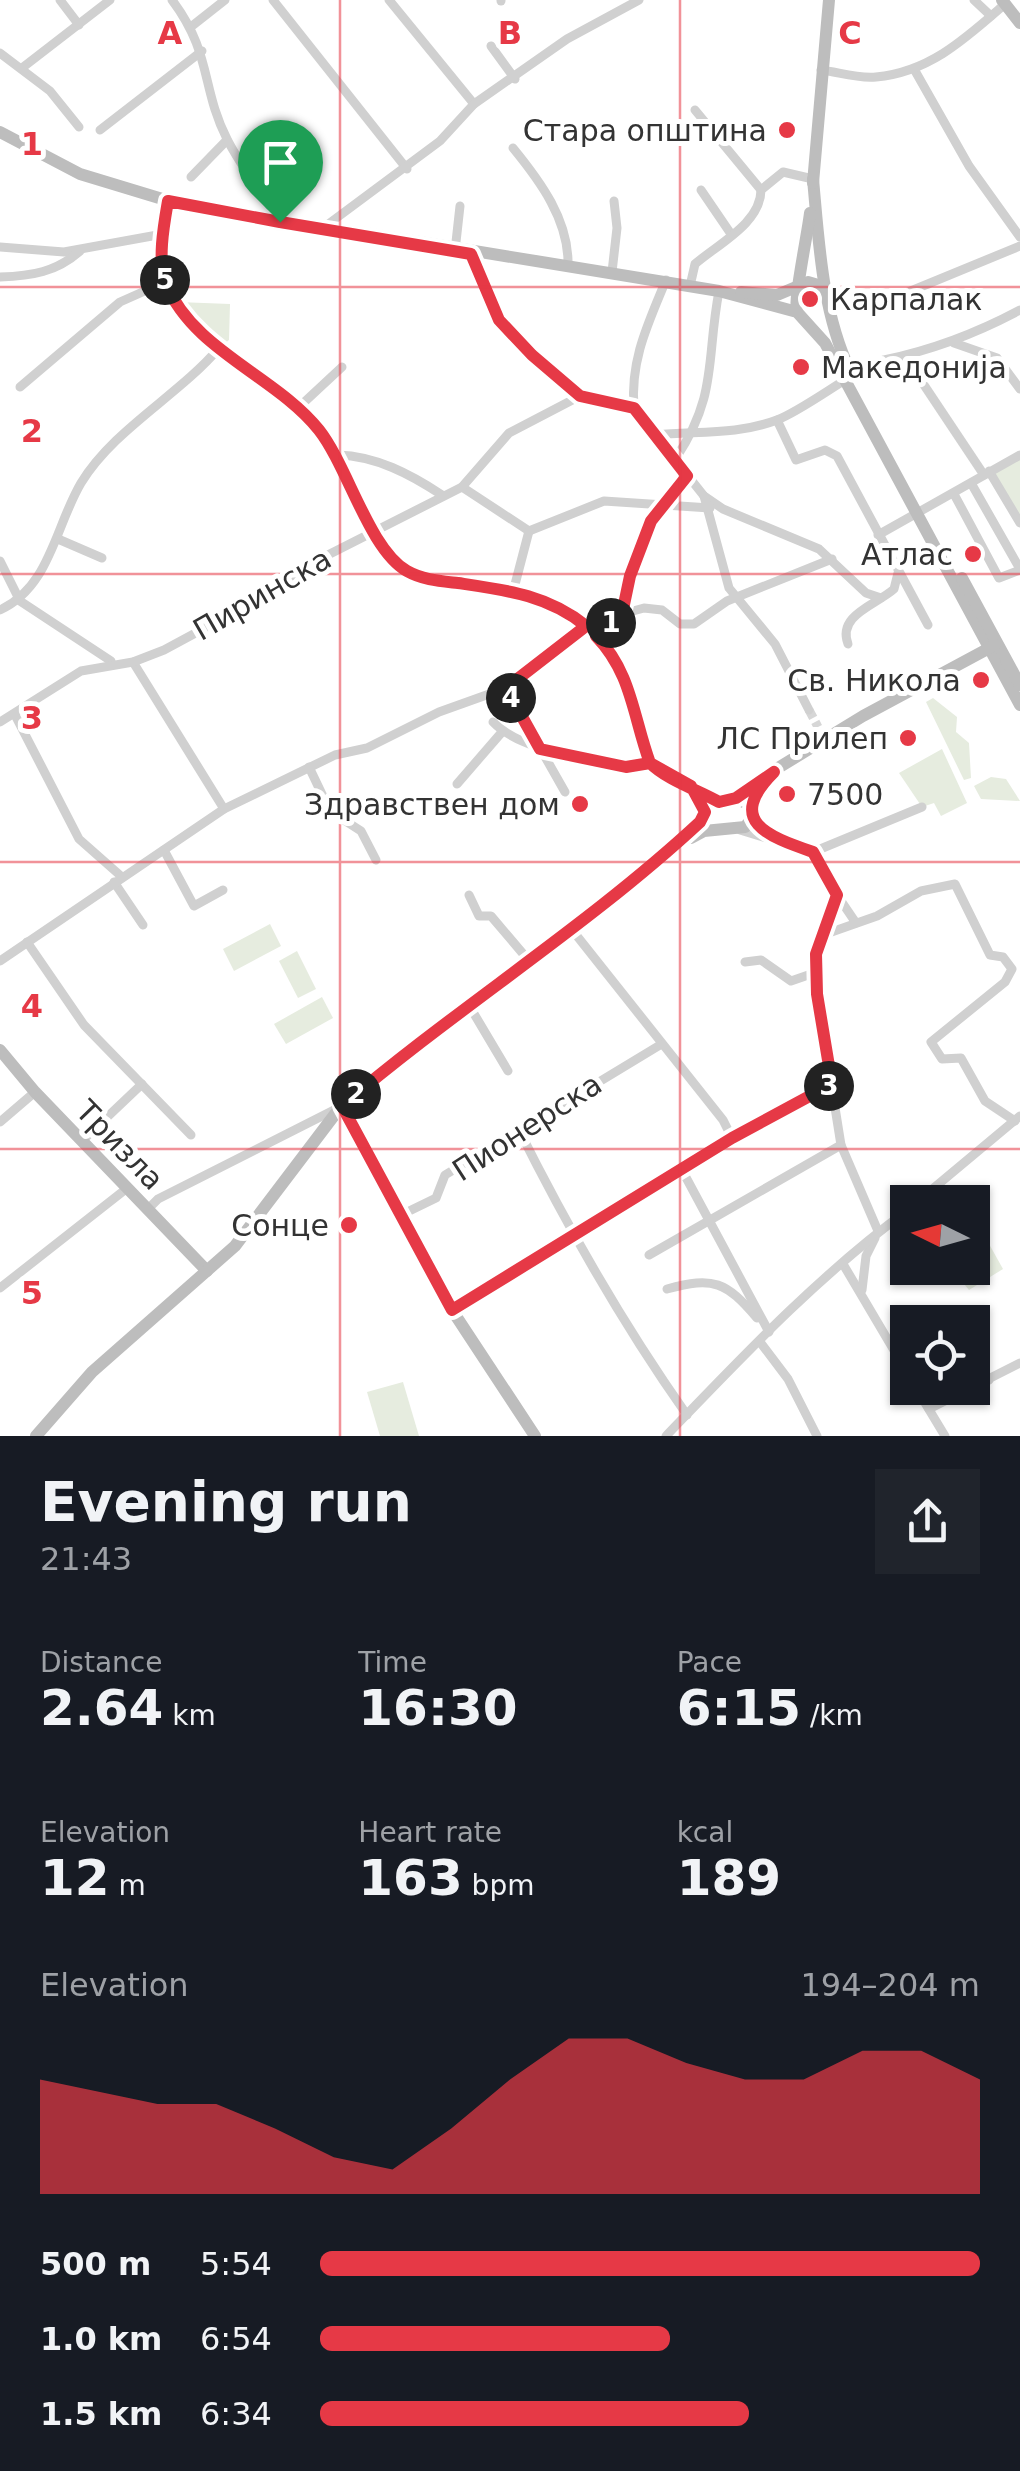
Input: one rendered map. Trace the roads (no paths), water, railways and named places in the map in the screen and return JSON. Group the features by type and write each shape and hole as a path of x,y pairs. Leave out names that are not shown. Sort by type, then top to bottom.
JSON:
{"street":[{"path":"60,0 80,24"},
{"path":"22,68 110,0"},
{"path":"172,0 192,26 202,51 213,102 227,140 280,222"},
{"path":"192,26 225,0"},
{"path":"273,0 407,168"},
{"path":"389,0 474,104"},
{"path":"614,0 622,10"},
{"path":"322,229 440,142 474,104 515,80 567,39 638,0"},
{"path":"828,0 805,262 793,300 851,380"},
{"path":"974,0 992,16"},
{"path":"820,70 872,78 914,69 961,43 1004,2 1020,23"},
{"path":"491,46 515,80"},
{"path":"100,130 202,51"},
{"path":"0,52 50,90 79,127"},
{"path":"914,69 970,166 1020,237"},
{"path":"690,286 694,264 752,217 761,204 761,190 695,110"},
{"path":"0,132 80,174 168,201 471,254 568,265 719,291 777,295 808,282 825,287"},
{"path":"191,177 227,140"},
{"path":"513,148 554,206 568,247 568,265"},
{"path":"761,190 783,172 813,179"},
{"path":"813,179 825,287 836,339 851,380 1020,705"},
{"path":"700,190 731,234"},
{"path":"168,201 163,234 165,282 219,348 299,408 338,455 374,530 403,568 424,579 546,600 591,631 623,672 650,763"},
{"path":"612,272 617,228 614,201"},
{"path":"455,251 460,206"},
{"path":"0,247 64,252 163,234"},
{"path":"901,296 1020,246"},
{"path":"0,277 40,274 64,265 83,248"},
{"path":"471,254 499,320 580,396 634,408"},
{"path":"666,280 640,338 632,386 634,408 704,496 723,509 832,559 866,593 882,598"},
{"path":"20,388 120,302 165,282"},
{"path":"719,291 802,315 824,314 830,304"},
{"path":"676,458 694,431 713,366 711,334 719,291"},
{"path":"656,436 694,431 730,433 777,420 882,360 906,358 954,343 1020,310"},
{"path":"954,343 997,358 1020,388"},
{"path":"0,610 20,601 58,539 81,484 100,459 219,348"},
{"path":"906,358 1020,522 1000,535"},
{"path":"299,408 342,367"},
{"name":"Пиринска","path":"20,601 85,647 114,662 134,662 275,590 304,568 374,530 462,487 509,433 580,396"},
{"path":"777,420 796,460 825,450 837,456 928,625"},
{"path":"338,455 361,456 414,477 442,496"},
{"path":"878,535 1020,455"},
{"path":"622,614 630,576 659,507 687,476"},
{"path":"954,494 999,578 1020,569 971,483"},
{"path":"462,487 529,531"},
{"path":"704,496 724,576 775,644 810,710"},
{"path":"529,531 604,501 723,509"},
{"path":"513,592 529,531"},
{"path":"58,539 102,558"},
{"path":"1,958 224,809 309,767 366,748 438,712 506,688 622,614 644,608 662,610 685,625 832,559"},
{"path":"0,562 20,601"},
{"path":"848,644 845,634 850,620 894,589 898,573"},
{"path":"992,646 1020,685"},
{"path":"738,829 752,811 758,787 822,733 992,646"},
{"path":"81,671 85,647"},
{"path":"0,722 81,671 114,662"},
{"path":"134,662 224,809"},
{"path":"506,688 565,792"},
{"path":"15,715 79,840 118,880 143,925"},
{"path":"492,722 502,732 540,749 626,767 650,763 719,802"},
{"path":"458,784 502,732"},
{"path":"309,767 330,811 361,831 376,860"},
{"path":"147,1210 158,1199 342,1106 573,931 700,822 705,812 719,802 736,798 774,772"},
{"path":"691,786 715,829"},
{"path":"736,798 752,811 760,830 775,839"},
{"path":"659,855 715,829 738,829 813,852 922,807"},
{"path":"164,850 194,906 222,890"},
{"path":"813,852 856,923"},
{"path":"823,935 921,890 955,884 990,955 1004,957 1012,969 1005,982 931,1042 942,1059 961,1058 985,1101 1017,1119 937,1185"},
{"path":"468,895 479,916 491,916 530,962"},
{"path":"837,895 816,954 817,972 842,1145 878,1231 866,1256 862,1296"},
{"path":"573,931 732,1138"},
{"path":"27,942 84,1026 191,1135"},
{"path":"746,962 761,960 791,981 817,972"},
{"path":"470,1007 508,1071"},
{"name":"Пионерска","path":"401,1215 436,1198 445,1175 660,1045"},
{"name":"Тризла","path":"0,1050 35,1092 207,1271"},
{"path":"82,1141 142,1084"},
{"path":"452,1310 732,1138 832,1084"},
{"path":"0,1122 35,1092"},
{"path":"342,1106 452,1310 535,1436"},
{"path":"36,1436 92,1372 207,1271 278,1194 342,1106"},
{"path":"518,1128 574,1238 687,1414"},
{"path":"649,1255 842,1145"},
{"path":"682,1170 769,1332"},
{"path":"0,1288 126,1189"},
{"path":"666,1436 769,1332 890,1223"},
{"path":"843,1264 890,1343"},
{"path":"668,1288 696,1281 729,1288 769,1332"},
{"path":"760,1342 788,1380 818,1436"},
{"path":"990,1379 1020,1364"},
{"path":"927,1405 945,1436"},
{"path":"929,1408 935,1405"}],"tunnel":[{"path":"809,710 818,727"}],"place":[{"name":"Стара општина","path":"787,130"},
{"name":"Карпалак","path":"810,299"},
{"name":"Македонија","path":"801,367"},
{"name":"Атлас","path":"973,554"},
{"name":"Св. Никола","path":"981,680"},
{"name":"ЛС Прилеп","path":"908,738"},
{"name":"7500","path":"787,794"},
{"name":"Здравствен дом","path":"580,804"},
{"name":"Сонце","path":"349,1225"}]}
